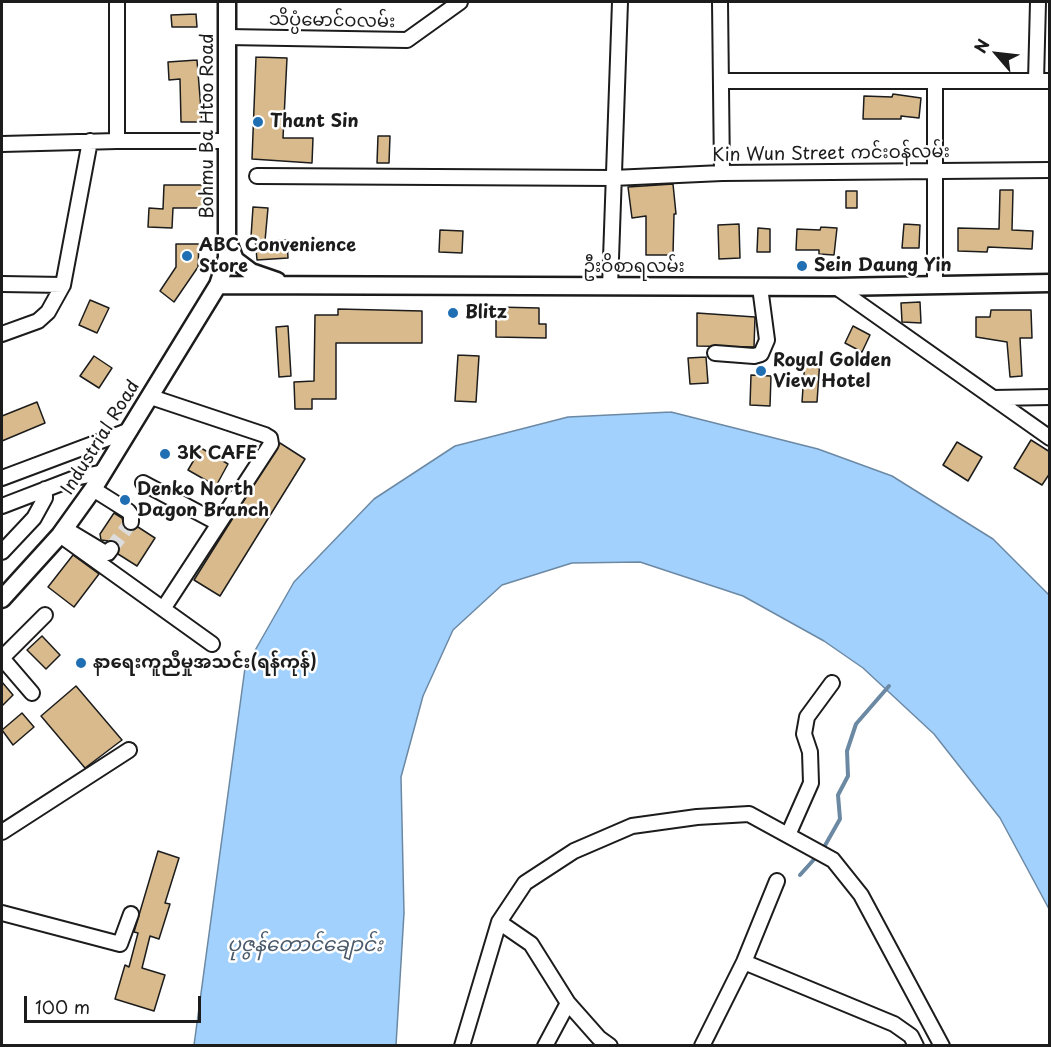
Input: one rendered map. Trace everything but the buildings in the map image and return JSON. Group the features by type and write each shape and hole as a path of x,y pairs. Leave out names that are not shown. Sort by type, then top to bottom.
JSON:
{"main road":[{"name":"Bohmu Ba Htoo Road","path":"218,285 227,258 227,2"},
{"path":"227,240 235,260 251,272 296,286"},
{"name":"ဦးဝိစာရလမ်း","path":"218,285 836,287 1050,283"},
{"name":"Industrial Road","path":"2,599 63,532 93,489 218,285"}],"street":[{"path":"117,2 117,141"},
{"name":"သိပ္ပံမောင်ဝလမ်း","path":"227,37 407,40 460,2"},
{"path":"610,287 620,2"},
{"path":"720,2 722,173"},
{"path":"721,81 1043,81 1038,2"},
{"path":"934,286 935,81"},
{"path":"2,334 38,321 48,312 63,285 90,141"},
{"path":"2,144 90,141 227,141"},
{"name":"Kin Wun Street ကင်းဝန်လမ်း","path":"257,176 613,178 722,173 1050,170"},
{"path":"2,284 63,285"},
{"path":"715,353 754,356 761,354 767,340 760,287"},
{"path":"836,287 1050,438"},
{"path":"151,397 270,438 271,444 163,609"},
{"path":"993,398 1050,397"},
{"path":"2,477 130,430"},
{"path":"2,506 75,478 104,472"},
{"path":"143,483 218,523"},
{"path":"2,552 34,518 45,498 45,489"},
{"path":"93,489 128,511 131,515 131,522"},
{"path":"63,532 102,551 108,553 111,549"},
{"path":"63,532 212,644"},
{"path":"32,693 2,658 45,615"},
{"path":"788,834 811,783 810,752 804,734 807,717 832,683"},
{"path":"2,832 129,750"},
{"path":"462,1046 499,922 525,883 573,851 632,826 697,816 749,814 833,860 861,895 942,1046"},
{"path":"702,1046 744,962 777,881"},
{"path":"2,913 120,944 131,914"},
{"path":"499,922 531,944 568,1003 599,1038 610,1046"},
{"path":"744,962 894,1024 911,1036 916,1046"},
{"path":"545,1046 568,1003"}],"water":[{"name":"ပုဇွန်တောင်ချောင်း","path":"671,412 818,449 892,476 993,539 1049,595 1049,909 1000,818 934,734 863,668 824,641 743,596 640,562 572,563 502,585 453,630 423,696 401,777 404,913 396,1045 194,1045 245,668 294,582 374,499 455,446 568,417"}],"waterway":[{"path":"823,849 840,819 838,795 848,776 847,751 856,724 889,686"},
{"path":"800,875 818,855"}],"tunnel":[{"path":"111,549 131,522"}],"place":[{"name":"Thant Sin","path":"258,122"},
{"name":"ABC Convenience Store","path":"187,256"},
{"name":"Sein Daung Yin","path":"802,266"},
{"name":"Blitz","path":"453,313"},
{"name":"Royal Golden View Hotel","path":"761,371"},
{"name":"3K CAFE","path":"165,454"},
{"name":"Denko North Dagon Branch","path":"125,500"},
{"name":"နာရေးကူညီမှုအသင်း(ရန်ကုန်)","path":"81,663"}]}
